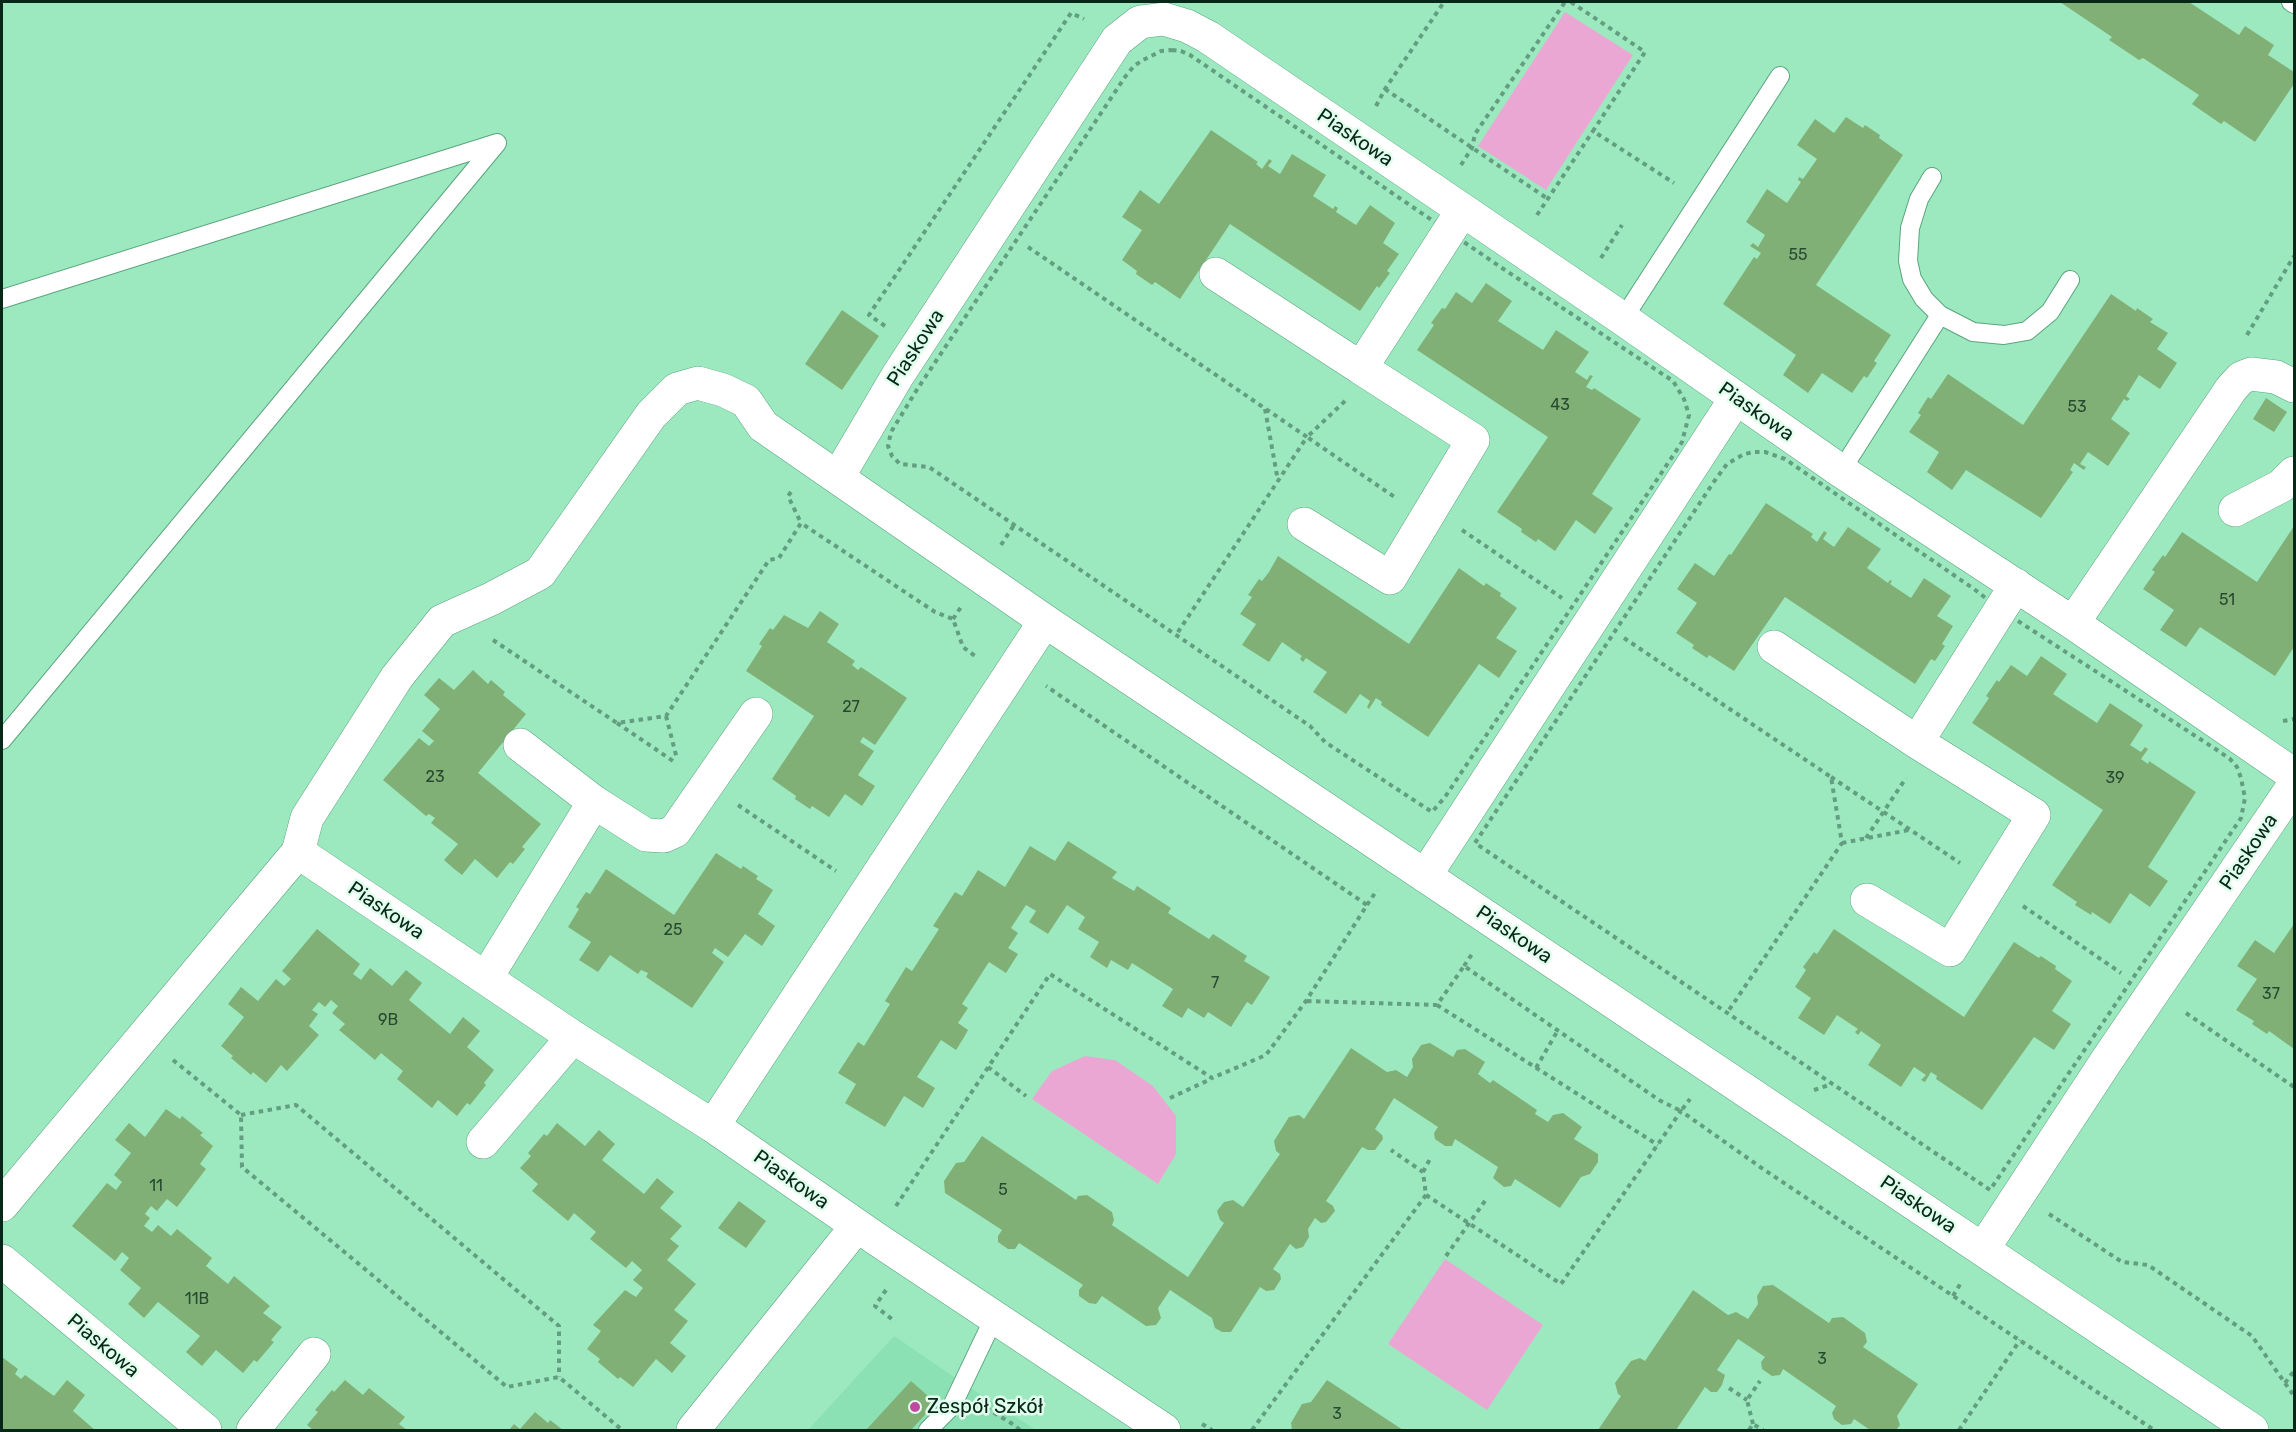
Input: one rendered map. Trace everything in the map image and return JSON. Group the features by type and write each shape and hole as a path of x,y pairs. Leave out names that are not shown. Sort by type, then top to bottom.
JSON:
{"street":[{"name":"Piaskowa","path":"838,477 878,434 898,375 1117,39 1140,22 1164,19 1187,26 1208,38 1456,222 1623,319 1841,471 2008,597 2073,623 2295,775"},
{"path":"1361,368 1456,222"},
{"path":"1216,274 1473,440 1390,578 1304,524"},
{"path":"2073,623 2230,389 2241,378 2251,374 2276,377 2295,386"},
{"name":"Piaskowa","path":"1164,1431 857,1226 713,1126 573,1037 298,852 307,818 398,677 442,621 540,573 651,415 677,389 698,383 723,390 746,402 762,426 1045,621 2252,1431"},
{"path":"1425,876 1736,398"},
{"path":"2235,510 2281,486 2295,473"},
{"path":"1914,756 2008,597"},
{"path":"713,1126 1045,621"},
{"path":"1774,647 1914,756 2034,815 1950,950 1867,900"},
{"path":"520,745 594,802 646,835 664,836 675,831 756,714"},
{"name":"Piaskowa","path":"1983,1249 2107,1060 2295,785"},
{"path":"486,978 594,802"},
{"path":"2,1205 298,852"},
{"path":"483,1142 573,1037"},
{"path":"693,1431 857,1226"},
{"name":"Piaskowa","path":"2,1261 205,1431"},
{"path":"253,1431 314,1354"}],"lane":[{"path":"1623,319 1780,76"},
{"path":"2,299 497,143 2,740"},
{"path":"1932,177 1919,199 1910,228 1908,261 1912,279 1924,299 1940,315 1973,332 2004,335 2027,331 2050,312 2070,280"},
{"path":"1841,471 1940,315"},
{"path":"928,1431 952,1406 994,1318"}],"path":[{"path":"1376,107 1382,99 1385,88 1444,2"},
{"path":"1455,173 1472,148 1475,134 1565,2"},
{"path":"1532,224 1646,52 1571,2"},
{"path":"889,329 869,315 1071,13 1090,19"},
{"path":"1172,50 1190,55 1456,222 1673,381 1684,399 1689,415 1682,442 1446,796 1432,812 1325,742 1310,726 929,467 900,464 878,434 891,432 1125,77 1134,66 1143,60 1161,51 1172,50"},
{"path":"1385,88 1548,199"},
{"path":"1593,131 1700,200"},
{"path":"1595,266 1622,225"},
{"path":"1017,239 1390,494"},
{"path":"2240,344 2295,256"},
{"path":"1264,408 1278,482"},
{"path":"1176,635 1307,437 1340,408"},
{"path":"1755,452 1773,454 1785,459 1974,589 2008,597 2230,759 2241,778 2245,798 2241,818 1990,1190 1475,843 1727,464 1744,454 1755,452"},
{"path":"1458,527 1573,605"},
{"path":"1616,632 1946,854"},
{"path":"1039,681 1367,905 1306,1001 1266,1055 1170,1098"},
{"path":"617,723 678,764 666,716"},
{"path":"2276,721 2295,719"},
{"path":"1866,838 1884,812 1914,756"},
{"path":"1727,1013 1842,843 1831,777"},
{"path":"707,785 845,878"},
{"path":"1842,843 1910,829"},
{"path":"1991,884 2131,980"},
{"path":"1437,1005 1464,966 1659,1100 1681,1111 1763,1169 2154,1431"},
{"path":"891,1213 1050,974 1212,1078"},
{"path":"1306,1001 1437,1005 1658,1145"},
{"path":"2177,1006 2295,1087"},
{"path":"1536,1068 1558,1030"},
{"path":"172,1059 241,1115 296,1105 559,1326 559,1377 622,1431"},
{"path":"988,1067 1026,1096"},
{"path":"1426,1195 1561,1284 1681,1111"},
{"path":"241,1115 242,1167 507,1387 559,1377"},
{"path":"1391,1150 1423,1172"},
{"path":"1252,1431 1426,1195 1423,1172 1431,1157"},
{"path":"1446,1256 1487,1198"},
{"path":"2043,1210 2122,1262 2148,1265 2252,1336 2295,1396"},
{"path":"1959,1431 2020,1340"},
{"path":"2285,1383 2295,1371"},
{"path":"1747,1400 1760,1381"},
{"path":"1729,1388 1747,1400 1753,1424 1763,1431"},
{"path":"959,1392 1011,1423 1020,1431"},
{"path":"1749,1431 1753,1424"},
{"path":"2140,1431 2144,1424"}],"shaded area":[{"path":"1565,12 1633,55 1546,190 1478,146"},
{"path":"1085,1056 1115,1060 1153,1086 1176,1116 1176,1154 1158,1184 1032,1099 1052,1071"},
{"path":"1445,1259 1543,1325 1487,1410 1388,1344"},
{"name":"Zespół Szkół","path":"894,1336 963,1383 1036,1430 808,1430"}],"building":[{"path":"2060,2 2189,2 2239,35 2245,26 2274,45 2268,55 2294,72 2294,84 2255,142 2224,121 2221,124 2192,104 2199,95 2143,58 2139,60 2109,40 2112,37"},
{"path":"1846,117 1863,128 1865,125 1880,135 1879,138 1903,155 1816,285 1891,335 1874,361 1877,363 1867,378 1864,376 1852,393 1822,373 1808,393 1783,375 1796,355 1723,304 1754,257 1757,259 1761,253 1750,246 1753,243 1758,247 1765,235 1746,222 1767,189 1787,203 1801,182 1798,180 1799,177 1803,179 1817,159 1797,145 1815,119 1834,133"},
{"path":"1211,130 1258,162 1256,164 1262,169 1269,159 1272,161 1268,166 1280,174 1292,154 1326,175 1313,196 1333,209 1335,206 1338,208 1336,212 1356,225 1370,205 1395,223 1383,243 1399,254 1387,271 1390,273 1379,288 1377,286 1360,311 1230,224 1180,299 1155,282 1152,285 1122,260 1142,230 1122,217 1140,190 1159,204"},
{"path":"1486,283 1512,301 1498,321 1543,350 1556,330 1589,352 1575,372 1587,380 1590,375 1593,376 1586,387 1592,390 1594,388 1641,419 1592,494 1613,508 1595,534 1576,520 1555,551 1538,539 1536,542 1521,532 1522,529 1497,512 1548,437 1417,350 1434,325 1431,323 1442,308 1445,309 1456,292 1472,303"},
{"path":"2111,294 2136,311 2137,308 2153,319 2150,322 2168,333 2157,349 2177,363 2160,389 2139,375 2126,396 2130,399 2127,401 2124,399 2111,419 2130,433 2108,466 2088,452 2080,464 2086,467 2084,470 2074,463 2070,470 2073,472 2041,518 1966,470 1952,490 1927,472 1939,452 1909,432 1921,415 1918,413 1928,397 1931,399 1948,374 2023,425"},
{"path":"842,310 879,336 842,390 805,364"},
{"path":"2266,398 2287,412 2274,432 2253,419"},
{"path":"1766,503 1813,534 1811,537 1817,542 1824,531 1827,533 1823,539 1834,547 1848,527 1881,549 1867,568 1888,583 1892,581 1890,584 1911,598 1924,578 1951,596 1937,616 1953,626 1942,644 1945,646 1935,661 1931,659 1915,684 1785,597 1734,671 1709,655 1707,658 1692,648 1694,645 1676,633 1697,603 1677,589 1695,563 1714,576"},
{"path":"2294,526 2294,647 2275,676 2200,627 2186,647 2160,630 2174,610 2143,589 2155,572 2152,570 2163,555 2165,557 2182,532 2257,582"},
{"path":"1278,556 1409,644 1459,568 1484,586 1486,583 1501,593 1500,596 1517,608 1496,638 1517,651 1499,678 1479,664 1428,737 1381,705 1382,702 1376,698 1369,709 1367,707 1370,701 1360,694 1346,714 1313,692 1327,672 1306,658 1303,662 1300,659 1302,656 1282,642 1269,662 1242,645 1256,624 1240,614 1252,597 1248,595 1259,579 1262,581 1269,572"},
{"path":"820,611 839,624 827,642 855,661 852,665 858,670 861,667 907,698 875,745 863,737 860,742 874,751 858,775 875,786 862,806 845,794 829,817 812,806 810,809 795,799 796,796 772,779 814,716 746,671 762,646 759,644 770,628 773,630 784,615 808,628"},
{"path":"2041,656 2067,674 2053,694 2097,723 2110,703 2143,725 2130,745 2141,752 2145,747 2148,749 2141,759 2148,764 2149,761 2196,792 2148,867 2168,881 2150,907 2130,893 2110,924 2092,912 2091,915 2075,905 2077,902 2052,885 2103,810 1972,723 1989,698 1986,696 2011,665 2027,676"},
{"path":"473,670 488,684 491,680 505,692 503,695 526,714 478,773 541,824 522,847 525,849 513,864 510,862 497,878 475,859 462,875 453,868 444,860 458,844 431,823 435,818 429,814 426,816 383,780 419,738 429,746 434,741 422,731 440,709 424,695 439,678 454,690"},
{"path":"1068,841 1117,872 1112,878 1134,891 1137,886 1171,908 1168,913 1209,939 1213,934 1247,956 1244,961 1270,977 1252,1005 1247,1002 1231,1027 1208,1012 1204,1018 1188,1008 1182,1018 1162,1006 1173,989 1132,963 1128,970 1111,960 1107,968 1090,957 1099,942 1078,929 1085,917 1067,905 1048,934 1029,922 1036,911 1026,905 1011,928 1018,933 1008,948 1018,954 1006,973 989,962 962,1004 968,1008 958,1023 968,1030 963,1039 956,1050 941,1040 917,1077 935,1088 923,1108 904,1096 885,1127 845,1103 856,1084 838,1073 858,1042 864,1046 890,1004 885,1001 906,967 912,971 939,929 933,926 955,892 962,896 978,870 1005,887 1030,846 1055,861"},
{"path":"716,853 741,869 743,866 758,876 756,879 773,890 758,914 775,926 762,946 745,934 728,957 715,948 712,953 724,962 692,1008 646,977 648,973 641,970 638,974 610,955 598,972 579,960 591,942 568,927 579,909 576,907 586,892 590,894 606,869 674,915"},
{"path":"2294,924 2294,1049 2269,1031 2267,1034 2252,1024 2254,1021 2236,1010 2257,979 2237,966 2255,940 2274,953"},
{"path":"317,929 360,964 353,974 361,980 370,968 392,986 406,970 422,983 409,1000 450,1034 463,1017 480,1031 467,1047 494,1070 484,1083 486,1085 470,1105 467,1103 457,1116 438,1100 432,1108 397,1079 403,1071 381,1053 375,1060 339,1030 345,1024 332,1013 338,1006 331,1000 325,1007 319,1002 312,1010 318,1014 309,1026 319,1035 287,1071 281,1065 266,1083 253,1072 251,1075 221,1046 244,1017 228,1004 241,987 258,1001 276,979 284,986 291,979 282,971"},
{"path":"1834,929 1964,1017 2014,942 2056,966 2055,969 2072,981 2052,1011 2071,1024 2054,1050 2034,1037 1982,1110 1936,1079 1937,1076 1931,1072 1925,1082 1921,1080 1926,1075 1914,1067 1901,1087 1868,1065 1881,1045 1861,1031 1858,1035 1855,1032 1858,1029 1837,1015 1824,1035 1798,1018 1811,998 1795,987 1806,970 1803,967 1814,952 1817,954"},
{"path":"1430,1043 1453,1057 1457,1050 1465,1049 1485,1062 1478,1074 1490,1083 1493,1080 1537,1110 1535,1114 1548,1122 1553,1115 1563,1113 1582,1127 1574,1139 1598,1154 1598,1162 1590,1174 1581,1177 1560,1208 1515,1179 1511,1186 1504,1187 1493,1178 1498,1167 1455,1139 1452,1146 1445,1146 1435,1139 1434,1133 1438,1127 1394,1098 1375,1129 1383,1139 1375,1150 1362,1147 1326,1201 1333,1206 1335,1211 1326,1222 1321,1223 1315,1218 1308,1229 1309,1237 1303,1247 1296,1249 1290,1244 1273,1269 1280,1274 1281,1279 1274,1290 1266,1291 1260,1287 1231,1332 1222,1332 1215,1328 1212,1318 1170,1290 1158,1308 1161,1318 1156,1325 1146,1326 1102,1296 1096,1304 1089,1303 1079,1296 1079,1290 1083,1285 1019,1243 1015,1249 1008,1249 998,1242 998,1236 1002,1230 945,1193 944,1181 956,1163 964,1162 982,1136 1076,1200 1078,1196 1087,1195 1112,1212 1114,1220 1112,1225 1188,1277 1224,1223 1220,1220 1217,1211 1224,1202 1233,1200 1243,1207 1280,1154 1276,1151 1274,1141 1289,1117 1299,1115 1304,1119 1351,1048 1387,1072 1396,1070 1407,1077 1413,1067 1412,1059 1421,1045"},
{"path":"166,1109 180,1119 182,1116 203,1133 200,1135 213,1146 200,1164 206,1169 177,1207 167,1199 157,1211 151,1206 145,1214 150,1218 144,1226 152,1232 158,1225 171,1236 177,1229 212,1258 206,1266 228,1284 234,1276 270,1306 263,1313 282,1327 271,1340 274,1342 257,1362 254,1360 243,1373 216,1350 202,1366 186,1352 200,1336 158,1302 144,1318 128,1304 141,1288 120,1270 129,1258 122,1252 115,1261 72,1226 107,1183 116,1190 122,1182 114,1175 131,1153 115,1140 129,1123 145,1137"},
{"path":"557,1123 585,1146 599,1130 615,1144 602,1160 644,1194 657,1178 674,1192 660,1208 682,1226 670,1239 679,1246 667,1260 696,1284 674,1310 688,1321 670,1343 686,1356 672,1373 656,1359 633,1387 620,1377 618,1379 598,1362 600,1359 587,1349 601,1331 593,1325 625,1290 636,1297 643,1288 633,1280 642,1270 632,1261 626,1268 590,1239 596,1232 574,1213 568,1221 532,1191 538,1184 520,1168 531,1156 528,1153 544,1134 547,1136"},
{"path":"739,1201 766,1221 746,1248 718,1228"},
{"path":"1773,1285 1829,1323 1832,1318 1843,1317 1865,1333 1867,1342 1863,1347 1918,1384 1897,1416 1900,1425 1896,1430 1870,1430 1854,1419 1851,1424 1842,1425 1834,1419 1832,1413 1836,1406 1783,1369 1780,1375 1772,1376 1762,1369 1761,1362 1765,1357 1738,1339 1717,1370 1725,1375 1722,1385 1717,1392 1711,1392 1705,1387 1676,1430 1598,1430 1621,1396 1618,1394 1615,1383 1631,1361 1640,1358 1645,1361 1693,1290 1728,1315 1736,1312 1748,1319 1758,1304 1757,1296 1763,1286"},
{"path":"2,1357 18,1369 15,1374 21,1379 25,1375 54,1396 67,1380 85,1395 73,1411 95,1430 2,1430"},
{"path":"345,1380 363,1395 369,1388 405,1417 399,1424 407,1430 313,1430 307,1425 318,1412 315,1410 332,1390 334,1392"},
{"path":"1327,1380 1403,1430 1292,1430 1291,1423 1302,1404 1311,1402"},
{"path":"911,1381 936,1403 911,1430 866,1430"},
{"path":"535,1412 548,1423 550,1420 563,1430 509,1430 514,1424 520,1429"}],"place":[{"name":"Zespół Szkół","path":"915,1407"}]}
